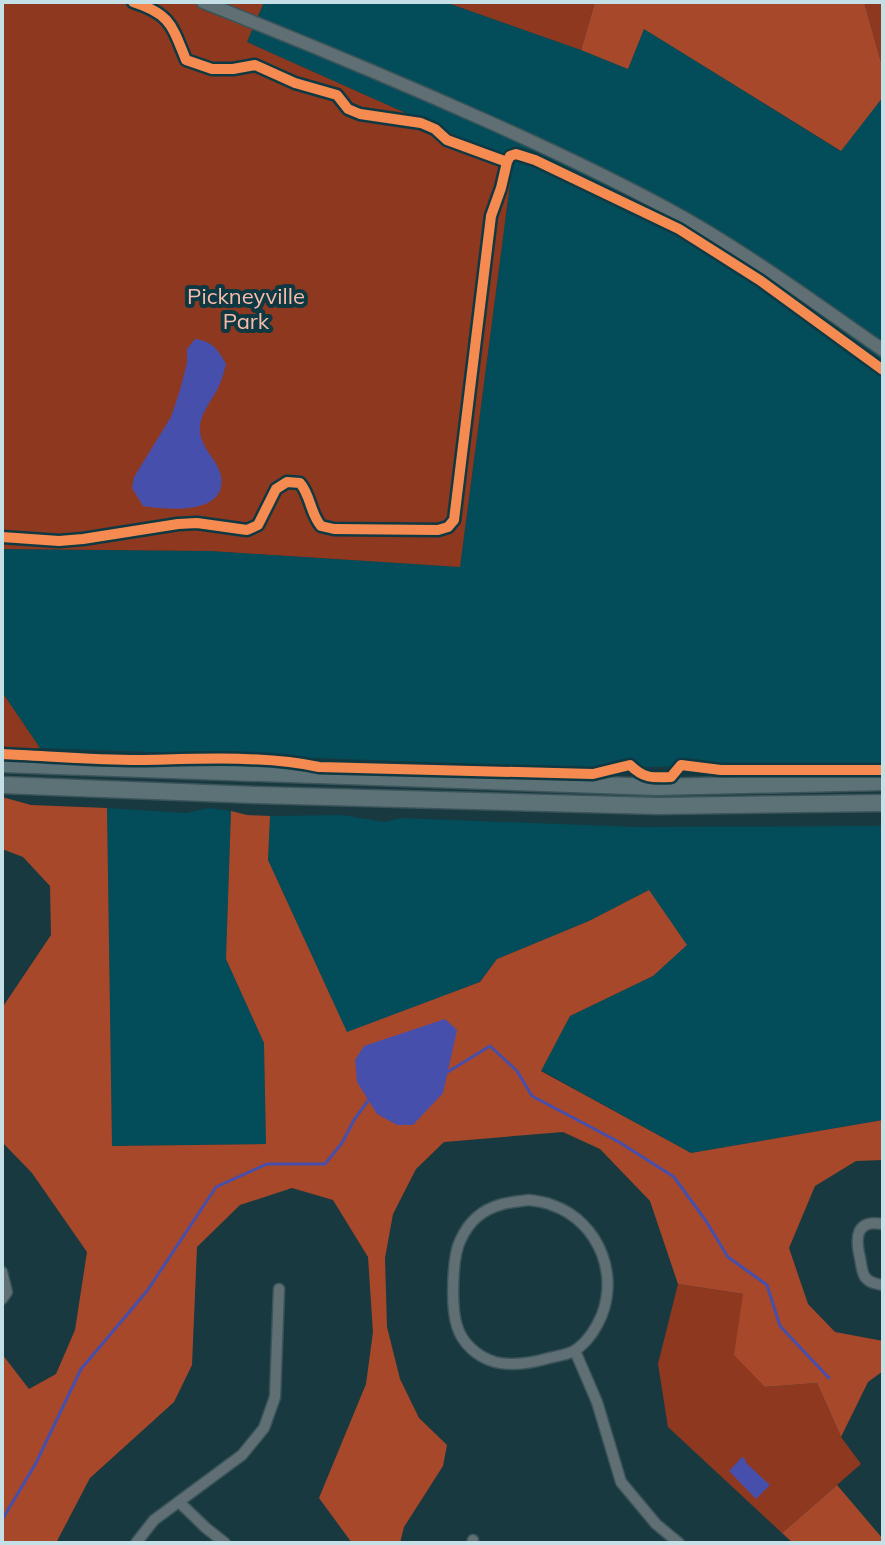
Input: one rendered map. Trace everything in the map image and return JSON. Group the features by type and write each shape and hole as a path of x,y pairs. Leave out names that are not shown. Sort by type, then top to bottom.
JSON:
{"highway":[{"path":"2,764 656,787 883,782"},
{"path":"2,785 658,806 883,803"}],"street":[{"path":"203,2 387,77 624,185 711,234 883,350"},
{"path":"511,1202 542,1202 570,1214 592,1237 606,1265 608,1295 602,1317 592,1334 575,1351 539,1361 509,1364 485,1358 467,1345 457,1325 453,1286 458,1244 479,1215 494,1206 511,1202"},
{"path":"883,1224 863,1227 856,1241 865,1277 872,1283 883,1285"},
{"path":"2,1272 7,1292 2,1299"},
{"path":"136,1543 154,1520 242,1455 264,1428 275,1397 279,1289"},
{"path":"575,1351 597,1402 621,1482 656,1524 679,1543"},
{"path":"179,1502 225,1543"}],"shaded area":[{"path":"264,2 445,2 628,69 644,29 840,151 883,97 883,763 593,768 40,748 2,692 2,549 211,551 460,567 513,161 247,42"},
{"path":"595,2 864,2 883,69 883,97 841,151 644,29 628,69 581,50"},
{"path":"195,339 214,347 226,364 200,426 204,444 221,476 221,489 206,504 194,507 143,506 132,488 134,477 171,417 187,363 187,349"},
{"path":"2,797 31,805 107,808 112,1146 266,1144 264,1043 226,959 231,811 270,816 268,860 347,1032 480,982 497,959 589,921 649,890 687,945 653,976 570,1016 541,1071 691,1153 883,1120 883,1160 856,1161 815,1186 789,1248 808,1304 835,1332 883,1341 883,1371 868,1382 841,1437 817,1383 765,1387 734,1355 743,1294 678,1284 650,1201 600,1149 563,1132 444,1142 416,1169 393,1214 385,1258 387,1327 400,1379 419,1418 447,1445 443,1466 404,1527 400,1543 352,1543 319,1498 366,1384 373,1332 368,1257 333,1200 292,1188 240,1205 197,1247 192,1365 174,1402 90,1478 56,1543 2,1543 2,1354 29,1389 56,1374 75,1330 87,1252 32,1173 2,1142 2,1008 51,935 50,886 23,857 2,849"},
{"path":"107,808 186,813 209,808 231,811 226,959 264,1043 266,1144 112,1146"},
{"path":"342,815 384,822 401,818 635,827 883,826 883,1120 691,1153 541,1070 570,1016 653,976 649,890 589,921 497,959 480,982 347,1033 268,860 270,816"},
{"path":"445,1019 457,1030 443,1093 413,1125 397,1125 377,1114 357,1082 355,1060 364,1046"},
{"path":"742,1457 770,1485 756,1499 729,1471"},
{"path":"837,1485 883,1539 883,1543 793,1543 782,1533"}],"green space":[{"name":"Pickneyville Park","path":"2,2 264,2 247,42 513,161 460,567 211,551 2,549"},
{"path":"445,2 595,2 581,50"},
{"path":"864,2 883,2 883,69"},
{"path":"2,692 40,748 2,756"},
{"path":"678,1284 743,1294 765,1387 817,1383 841,1437 861,1464 782,1533 668,1427 658,1364"}],"waterway":[{"path":"446,1073 490,1046 517,1071 532,1096 619,1142 674,1177 728,1257 767,1285 780,1326 829,1378"},
{"path":"2,1520 36,1463 81,1369 147,1291 216,1187 267,1164 325,1164 370,1098"}],"cycle path":[{"path":"133,2 163,17 177,38 186,60 212,69 255,65 295,83 337,95 348,109 360,114 421,123 435,129 447,140 507,162"},
{"path":"507,162 510,156 516,154 535,160 679,229 761,281 883,370"},
{"path":"2,537 59,541 197,523 247,530 258,525 276,489 287,482 300,483 321,526 334,529 438,530 448,527 454,520 491,216 507,162"},
{"path":"2,754 122,760 253,759 319,767 593,774 630,765 643,775 658,777 671,777 681,765 721,770 883,770"}]}
